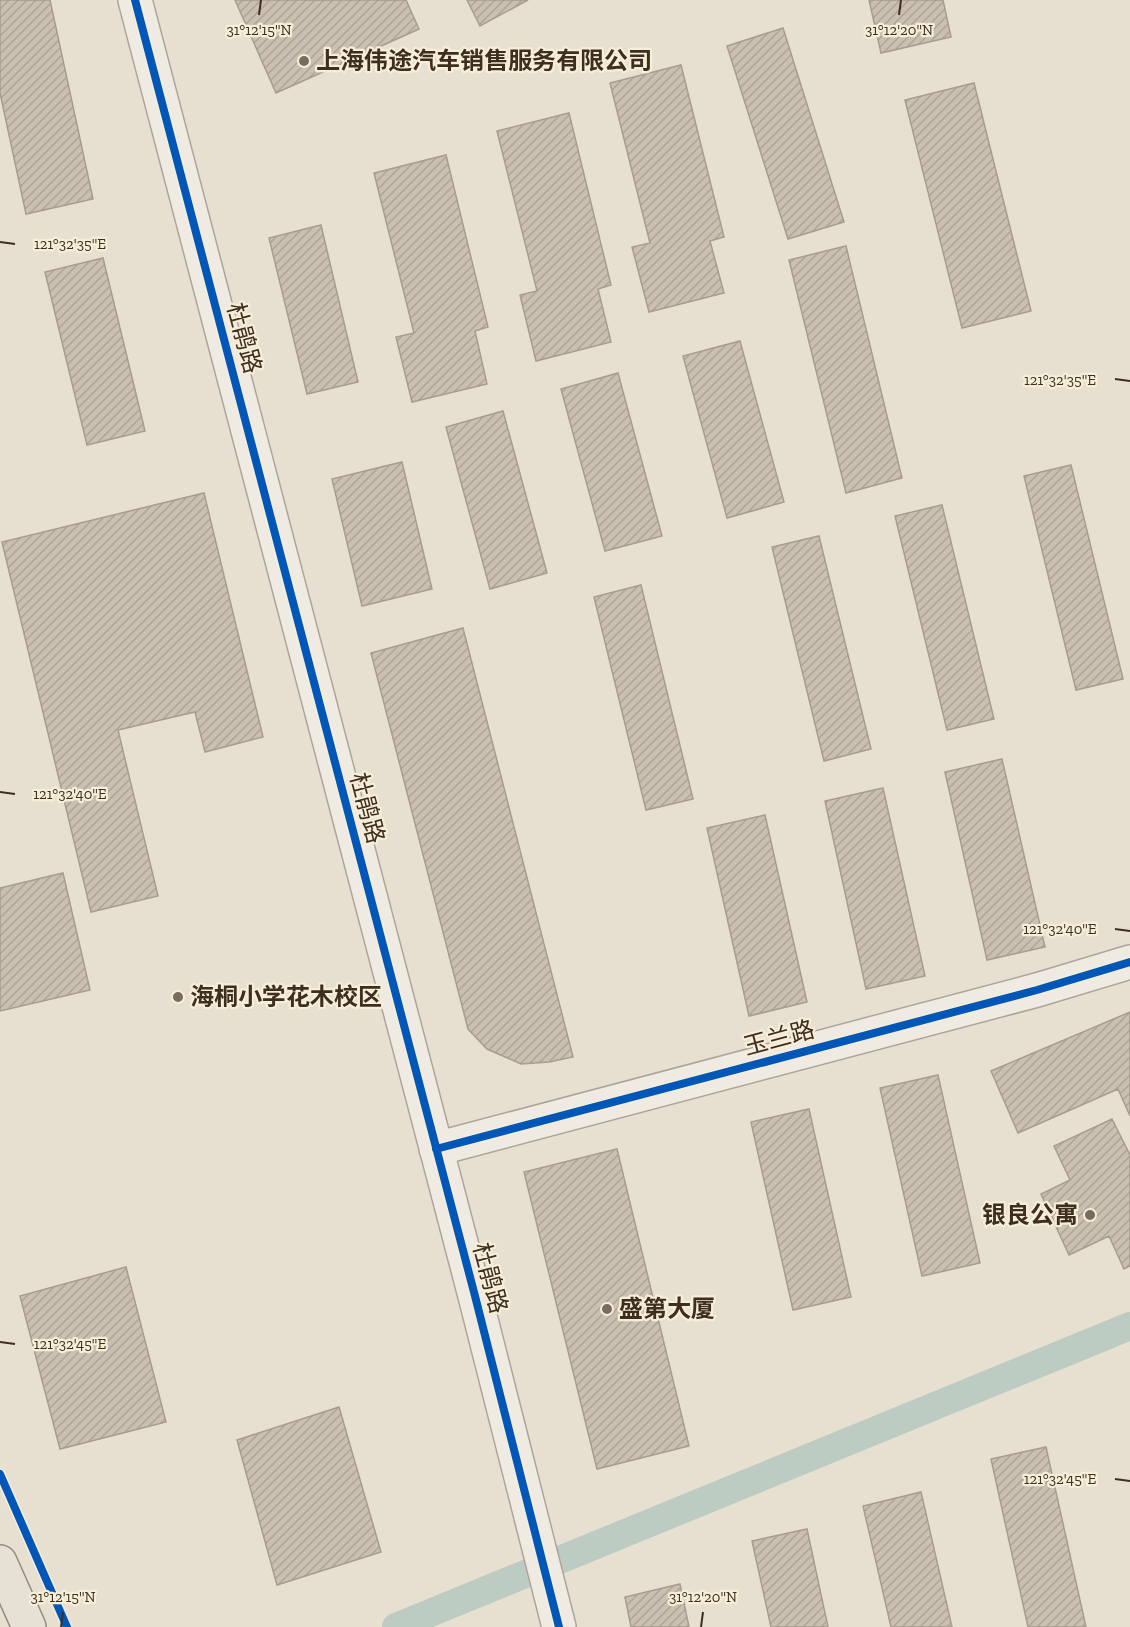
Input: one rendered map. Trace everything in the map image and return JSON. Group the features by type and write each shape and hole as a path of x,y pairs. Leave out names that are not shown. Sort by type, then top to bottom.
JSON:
{"main road":[{"path":"0,1562 29,1627"}],"street":[{"name":"杜鹃路","path":"135,0 559,1627"},
{"name":"玉兰路","path":"436,1149 1026,993 1130,962"}],"building":[{"path":"0,0 50,0 93,199 26,214 0,93"},
{"name":"上海伟途汽车销售服务有限公司","path":"235,0 406,0 419,29 276,93"},
{"path":"467,0 528,0 480,26"},
{"path":"869,0 943,0 951,37 881,53"},
{"path":"783,28 844,222 788,239 727,46"},
{"path":"681,65 724,237 710,241 724,293 649,312 632,247 650,243 610,83"},
{"path":"974,83 1031,311 962,328 905,100"},
{"path":"569,113 611,285 598,289 611,342 536,361 520,295 537,291 497,131"},
{"path":"446,155 488,327 475,331 487,384 412,402 396,337 414,333 374,173"},
{"path":"321,225 358,382 307,394 269,238"},
{"path":"846,246 902,478 846,493 789,260"},
{"path":"103,258 145,431 87,445 45,272"},
{"path":"740,341 784,502 727,518 683,356"},
{"path":"618,373 662,536 605,551 561,389"},
{"path":"503,411 547,573 490,589 446,427"},
{"path":"402,462 432,589 362,606 332,479"},
{"path":"1071,465 1123,679 1076,690 1024,476"},
{"path":"204,493 263,737 205,752 195,712 118,730 158,896 91,912 2,542"},
{"path":"942,505 994,719 947,730 895,516"},
{"path":"819,536 871,749 824,761 772,547"},
{"path":"641,585 693,799 646,810 594,597"},
{"path":"463,628 573,1057 521,1064 487,1049 468,1029 371,653"},
{"path":"1002,759 1045,947 987,960 945,772"},
{"path":"883,788 925,976 866,989 825,801"},
{"path":"765,815 807,1002 749,1016 707,828"},
{"path":"63,873 90,990 0,1011 0,888"},
{"path":"1130,1012 1130,1116 1118,1089 1018,1133 991,1071"},
{"path":"938,1075 980,1263 922,1276 880,1088"},
{"path":"809,1109 851,1297 793,1310 751,1122"},
{"name":"银良公寓","path":"1112,1119 1130,1155 1130,1266 1124,1269 1109,1236 1069,1255 1041,1194 1070,1180 1054,1146"},
{"name":"盛第大厦","path":"617,1149 689,1446 597,1469 524,1172"},
{"path":"126,1267 166,1422 60,1449 20,1296"},
{"path":"339,1407 381,1552 277,1585 237,1440"},
{"path":"1046,1447 1086,1627 1028,1627 991,1459"},
{"path":"921,1492 952,1627 891,1627 863,1506"},
{"path":"807,1529 828,1627 771,1627 752,1541"},
{"path":"680,1584 689,1627 631,1627 625,1597"}],"waterway":[{"path":"396,1627 1130,1326"}],"cycle path":[{"path":"135,0 475,1296 559,1627"},
{"path":"436,1149 1037,990 1130,962"},
{"path":"0,1474 67,1627"}],"place":[{"name":"上海伟途汽车销售服务有限公司","path":"304,61"},
{"name":"海桐小学花木校区","path":"178,997"},
{"name":"银良公寓","path":"1090,1215"},
{"name":"盛第大厦","path":"607,1309"}]}
